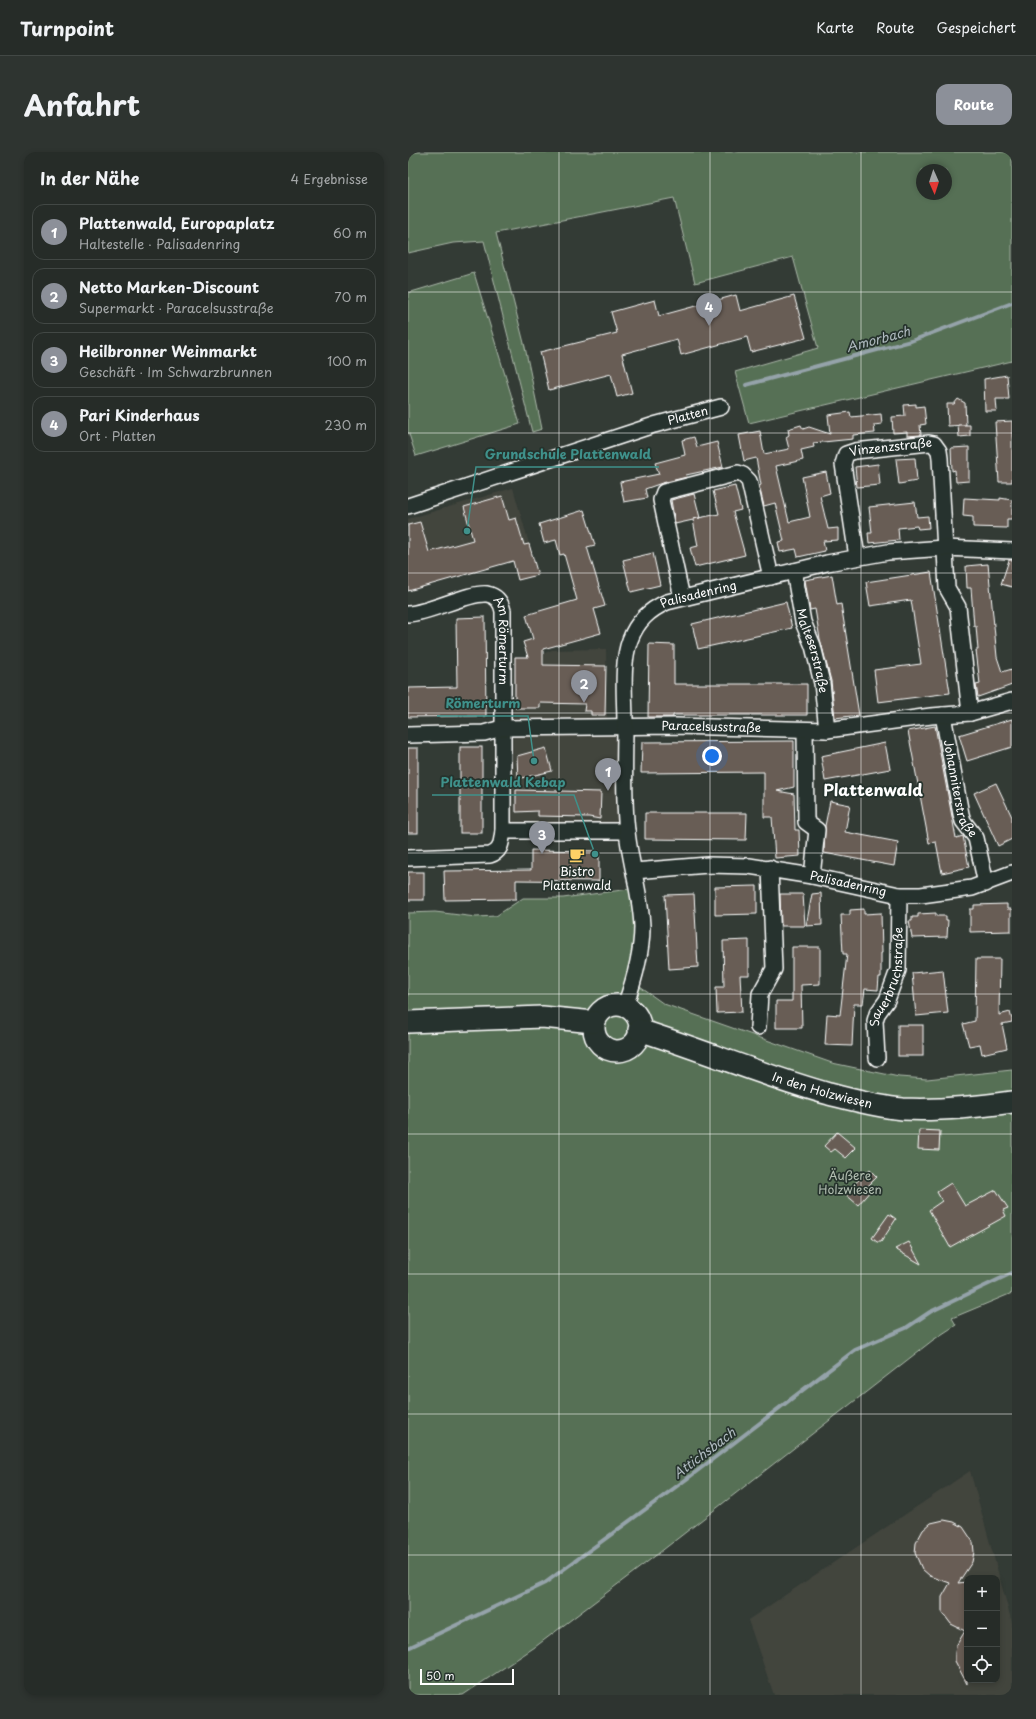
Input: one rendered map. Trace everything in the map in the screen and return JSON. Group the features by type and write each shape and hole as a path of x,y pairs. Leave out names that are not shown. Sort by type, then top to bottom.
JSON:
{"street":[{"name":"Platten","path":"408,506 654,425 722,407"},
{"name":"Vinzenzstraße","path":"856,557 844,464 846,454 855,451 928,443 934,444 939,451 945,548"},
{"path":"682,598 660,500 662,495 664,492 738,473 743,475 749,481 771,576"},
{"name":"Palisadenring","path":"625,1006 632,986 642,943 642,925 627,831 625,726 626,667 630,638 638,623 646,614 667,602 771,576 856,557 888,552 945,548 1012,551"},
{"path":"945,548 947,588 958,607 970,713"},
{"name":"Malteserstraße","path":"794,571 803,622 813,646 822,683 827,730"},
{"name":"Am Römerturm","path":"408,614 481,594 488,594 499,600 503,611 503,831 501,848 496,853 490,855 408,858"},
{"name":"Paracelsusstraße","path":"408,735 484,733 502,728 625,726 827,730 970,713 1012,702"},
{"name":"Johanniterstraße","path":"944,715 961,814 963,821 976,838 986,884"},
{"path":"805,730 806,822 817,830 812,876"},
{"path":"503,831 627,831"},
{"name":"Palisadenring","path":"634,871 708,865 749,866 770,868 899,894 939,894 986,884 1012,873"},
{"path":"758,1027 760,994 774,969 770,868"},
{"name":"Sauerbruchstraße","path":"876,1058 877,1014 887,1000 898,970 899,894"},
{"path":"609,1006 625,1006 636,1015 639,1022 639,1034 632,1045 622,1050 610,1050 604,1047 597,1039 594,1030 594,1022 603,1010 609,1006"},
{"path":"408,1022 542,1017 594,1022"},
{"name":"In den Holzwiesen","path":"639,1030 781,1079 855,1101 902,1109 981,1107 1012,1102"}],"shaded area":[{"path":"513,488 538,575 518,580 513,561 408,591 408,519"},
{"path":"606,649 607,723 617,738 620,820 613,826 511,825 514,656 538,656 552,650"},
{"path":"970,1471 999,1575 964,1575 964,1683 1000,1683 1000,1580 1012,1623 1012,1695 774,1695 748,1620"}],"green space":[{"path":"408,152 1012,152 1012,361 749,423 735,372 818,348 793,257 695,283 674,198 496,233 525,347 542,429 532,432 484,241 453,243 408,253"},
{"path":"474,273 520,424 416,456 408,431 408,293"},
{"name":"Äußere Holzwiesen","path":"637,888 642,973 640,987 664,1004 832,1063 899,1077 927,1079 1012,1070 1012,1293 952,1318 956,1325 933,1340 659,1553 535,1647 463,1695 408,1695 408,913 435,912 476,917 496,916 523,898 563,898"}],"building":[{"path":"736,295 740,311 794,296 806,338 751,352 747,337 681,355 677,339 622,354 632,393 617,397 611,374 549,390 540,352 617,333 611,312 655,300 659,316"},
{"path":"1007,375 1009,399 996,399 997,411 985,411 984,379"},
{"path":"958,399 965,403 966,425 948,426 947,404 954,404"},
{"path":"916,404 916,407 924,406 926,424 920,425 921,435 907,436 907,432 893,433 892,417 905,416 904,405"},
{"path":"850,412 851,417 881,414 882,424 874,425 875,433 853,435 853,439 813,443 814,447 801,450 803,460 776,466 789,522 810,517 802,477 826,472 830,493 820,496 828,529 838,528 838,540 823,541 825,551 798,557 796,549 780,552 778,542 784,541 775,503 764,506 759,486 761,485 756,458 744,461 739,435 760,431 764,454 789,449 786,437 789,435 788,429 801,425 803,429 809,427 830,434 828,415"},
{"path":"1012,421 1012,482 999,482 995,422"},
{"path":"958,425 970,425 970,436 959,437"},
{"path":"694,437 697,447 717,442 723,467 686,475 687,477 645,489 647,498 624,502 620,482 659,474 655,463 685,455 682,440"},
{"path":"969,447 969,481 956,482 955,470 952,471 951,448"},
{"path":"915,458 917,481 899,484 896,459"},
{"path":"878,464 880,485 857,487 855,467"},
{"path":"735,486 741,510 733,512 745,555 695,567 690,548 698,546 693,520 675,524 671,500 694,494 700,518 719,514 713,491"},
{"path":"502,496 509,520 516,518 524,545 529,544 538,575 518,580 513,561 408,591 408,525 420,522 429,552 473,540 464,507"},
{"path":"964,498 1000,500 1000,498 1012,500 1012,519 1007,519 1007,528 973,527 973,517 963,516"},
{"path":"915,502 917,517 928,516 929,528 918,529 917,526 898,528 899,540 869,543 868,533 872,533 869,507"},
{"path":"584,510 595,545 587,547 605,606 594,609 601,633 543,649 543,665 606,666 605,715 591,715 591,711 584,711 585,704 540,703 540,708 515,708 515,657 528,657 523,642 533,639 526,615 577,600 564,554 560,555 556,540 544,543 539,524"},
{"path":"653,553 660,585 631,592 623,560"},
{"path":"1009,560 1012,560 1012,587 1001,584"},
{"path":"988,564 997,657 1002,672 1012,669 1012,685 978,697 976,685 980,684 976,650 978,650 976,626 974,626 971,588 967,588 966,566"},
{"path":"931,572 950,693 878,702 874,670 921,664 911,600 870,606 866,582"},
{"path":"832,575 837,605 841,604 859,715 835,718 831,681 820,639 815,609 810,610 805,580"},
{"path":"786,602 792,628 698,649 692,624"},
{"path":"485,617 486,716 408,717 408,688 457,687 456,618"},
{"path":"649,644 674,645 674,684 807,684 807,715 673,715 673,717 648,717"},
{"path":"1012,719 1012,747 967,761 959,735"},
{"path":"935,726 956,838 963,836 969,867 942,873 936,842 929,843 908,731"},
{"path":"794,741 794,787 777,791 794,794 795,830 799,830 800,856 775,858 772,817 764,817 764,772 641,773 642,742"},
{"path":"885,743 890,769 825,781 821,756"},
{"path":"460,747 482,747 482,833 460,833"},
{"path":"408,748 418,748 418,833 408,833"},
{"path":"546,748 552,771 518,779 517,756"},
{"path":"996,783 1012,817 1012,839 998,846 974,793"},
{"path":"516,790 601,792 600,819 589,817 538,816 538,811 516,812"},
{"path":"830,801 850,805 845,832 898,842 894,866 824,853 825,826"},
{"path":"645,813 747,813 746,840 645,839"},
{"path":"531,850 599,851 599,881 516,880 516,899 445,900 444,871 531,870"},
{"path":"408,872 424,872 424,900 408,900"},
{"path":"757,886 757,914 715,915 715,887"},
{"path":"821,893 822,925 806,926 812,894"},
{"path":"694,894 698,967 669,969 665,895"},
{"path":"780,894 803,894 805,926 781,926"},
{"path":"1007,904 1007,909 1011,909 1011,931 970,932 970,909 974,909 974,905"},
{"path":"864,909 864,914 881,913 882,953 881,977 879,977 878,990 865,989 863,1004 854,1004 852,1046 825,1045 827,1014 840,1015 847,954 843,954 841,915 850,915 850,910"},
{"path":"936,913 936,916 946,916 946,920 948,920 947,937 912,938 909,921 912,921 912,917 918,917 918,914"},
{"path":"749,940 749,975 740,975 742,1012 717,1013 716,987 724,987 723,941"},
{"path":"792,947 820,947 820,984 801,985 802,1028 776,1028 776,1001 792,1001"},
{"path":"976,959 1000,959 999,1015 1010,1012 1012,1020 1012,1022 1002,1024 1007,1048 982,1054 980,1044 969,1046 963,1024 975,1021"},
{"path":"943,970 948,1013 916,1016 912,973"},
{"path":"898,1025 923,1025 923,1056 898,1056"},
{"path":"919,1130 940,1131 939,1150 918,1149"},
{"path":"837,1132 856,1148 846,1158 835,1149 831,1152 824,1146"},
{"path":"870,1170 877,1177 868,1186 872,1189 858,1205 844,1193"},
{"path":"951,1183 965,1206 996,1190 1008,1208 1003,1210 1006,1216 950,1247 929,1210 942,1201 937,1192"},
{"path":"889,1214 896,1219 881,1242 877,1242 872,1238"},
{"path":"909,1242 921,1264 895,1249"},
{"path":"944,1520 954,1522 963,1527 973,1542 974,1552 972,1562 958,1583 964,1582 964,1630 951,1624 942,1612 942,1597 950,1583 930,1576 922,1569 915,1553 916,1543 923,1530 931,1523"},
{"path":"964,1633 964,1678 955,1661 956,1646"}],"waterway":[{"name":"Amorbach","path":"746,385 911,341 1012,303"},
{"name":"Attichsbach","path":"408,1648 545,1583 688,1478 855,1350 906,1328 930,1312 1012,1273"}],"place":[{"name":"Pari Kinderhaus","path":"709,326"},
{"name":"Grundschule Plattenwald","path":"467,531"},
{"name":"Netto Marken-Discount","path":"584,703"},
{"name":"Römerturm","path":"534,761"},
{"name":"Plattenwald, Europaplatz","path":"608,791"},
{"name":"Heilbronner Weinmarkt","path":"542,854"},
{"name":"Plattenwald Kebap","path":"595,854"},
{"name":"Bistro Plattenwald","path":"577,855"}],"district":[{"name":"Plattenwald","path":"873,790"}]}
